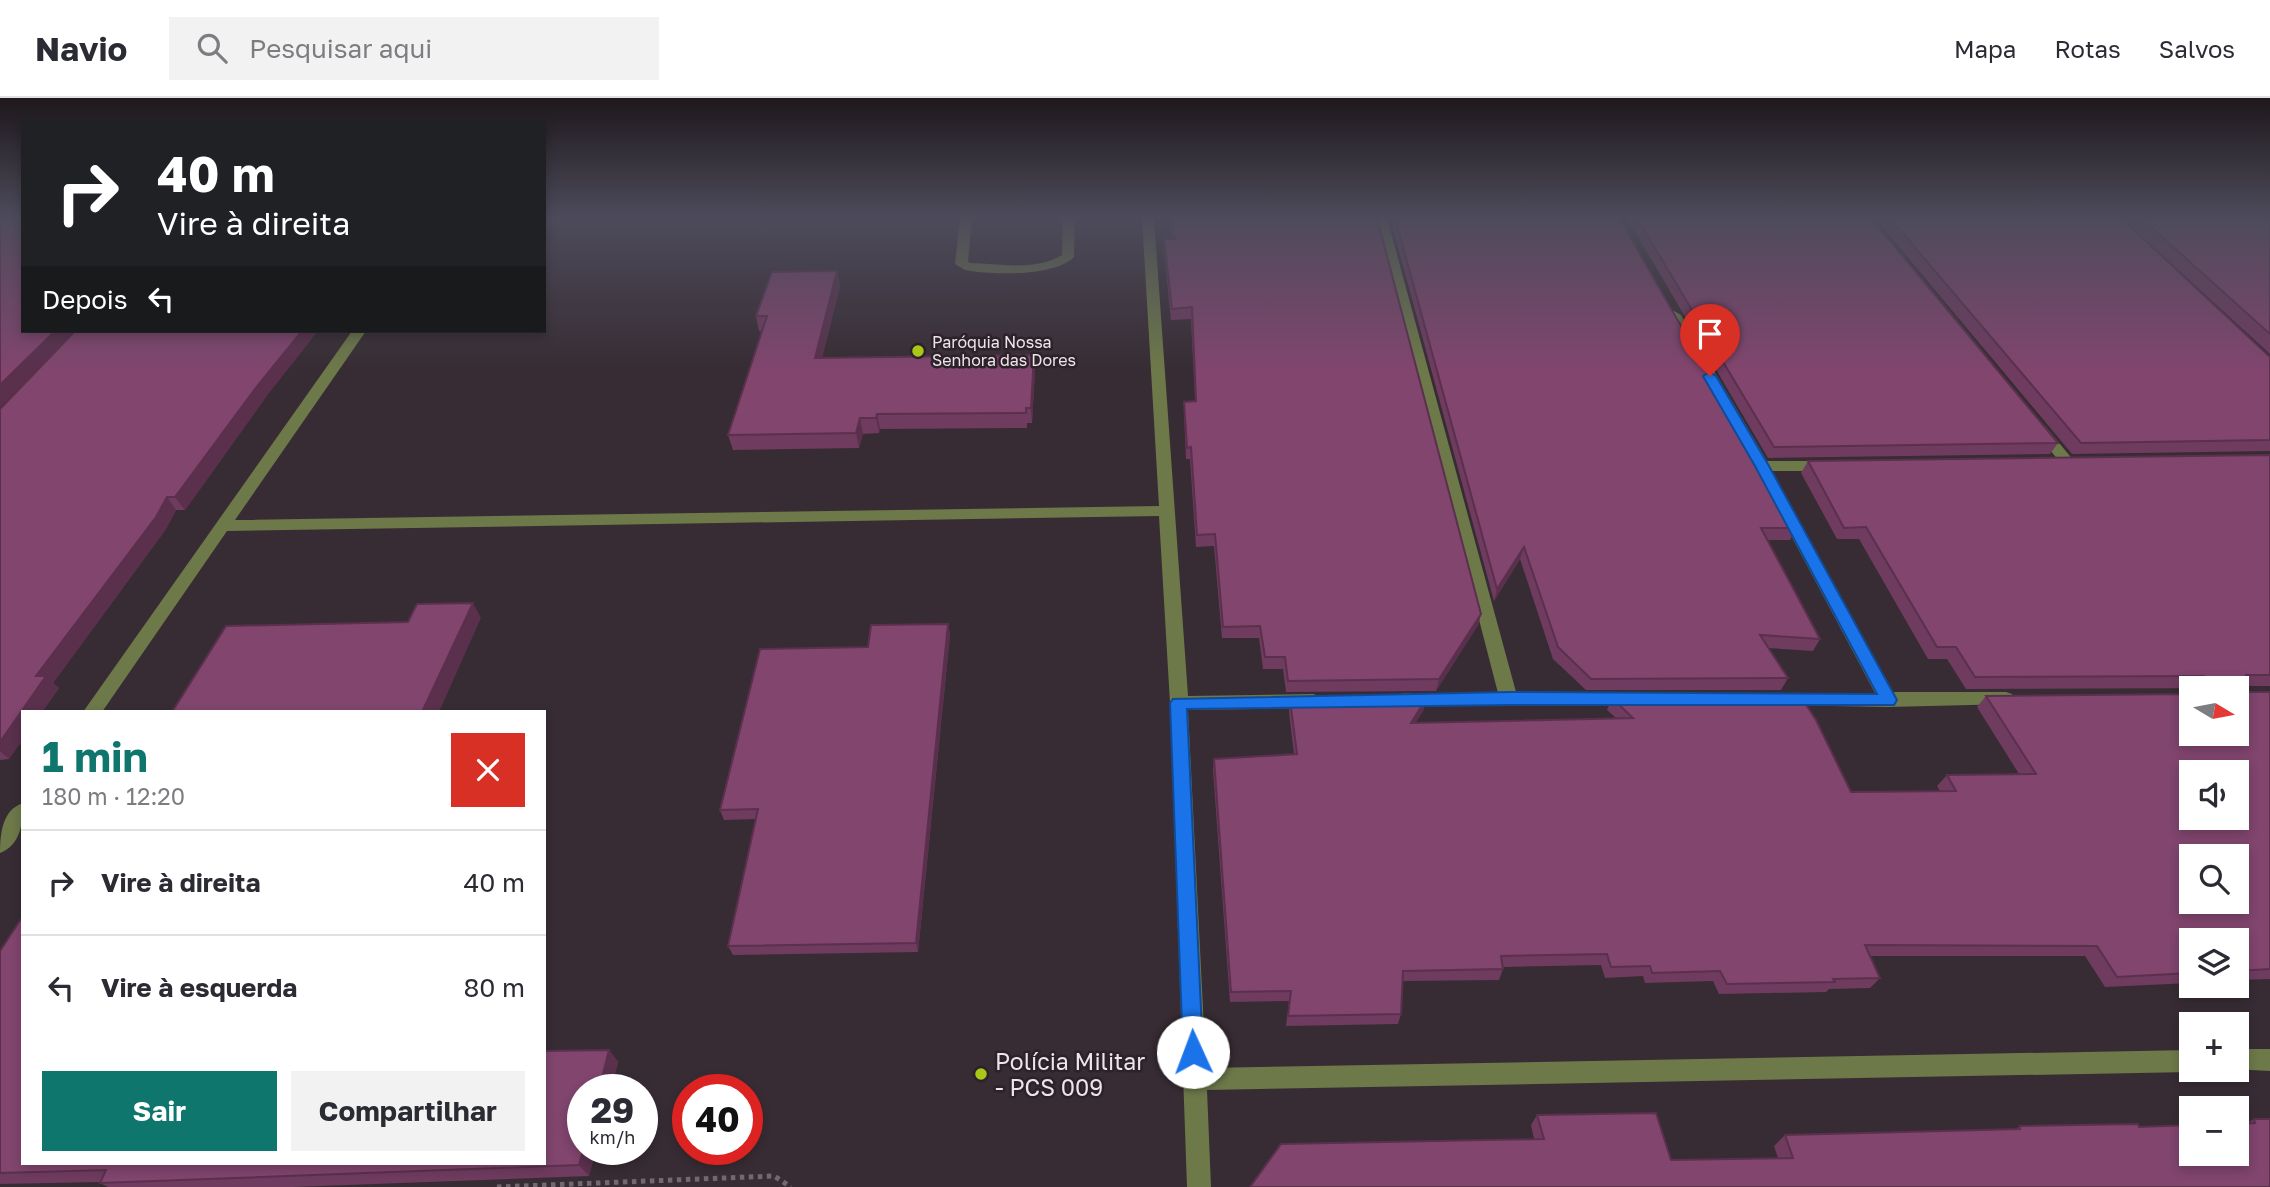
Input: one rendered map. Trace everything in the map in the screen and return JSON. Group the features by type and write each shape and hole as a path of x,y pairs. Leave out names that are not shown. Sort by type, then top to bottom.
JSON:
{"street":[{"path":"1151,269 1179,703 1199,1187"},
{"path":"1395,269 1510,699"},
{"path":"1666,301 1762,466 1888,700"},
{"path":"93,710 358,333"},
{"path":"2034,421 2069,464"},
{"path":"1762,466 1846,466"},
{"path":"223,526 1165,511"},
{"path":"1767,700 2026,698"},
{"path":"1385,700 1658,699"},
{"path":"1179,703 1330,701"},
{"path":"0,844 21,814"},
{"path":"2249,1060 2270,1060"},
{"path":"1194,1079 2179,1061"}],"path":[{"path":"497,1187 775,1177 791,1187"}],"building":[{"path":"0,269 21,269 21,333 53,333 0,385"},
{"path":"1167,269 1390,269 1481,614 1439,679 1288,681 1285,657 1265,657 1260,626 1223,627 1215,534 1197,535 1191,447 1187,448 1184,402 1196,401 1192,307 1172,309"},
{"path":"1409,269 1648,269 1797,528 1761,528 1820,639 1760,635 1788,678 1591,679 1558,647 1524,547 1497,589"},
{"path":"1667,269 1913,269 2058,443 1774,447"},
{"path":"1933,269 2175,269 2270,357 2270,440 2081,443"},
{"path":"2198,269 2270,269 2270,334"},
{"path":"837,271 815,358 1034,355 1031,408 1026,408 1026,413 877,414 876,418 860,418 856,433 728,435 767,316 756,316 772,272"},
{"path":"73,333 300,333 175,497 167,497 156,517 36,676 46,676 0,742 0,409"},
{"path":"2270,455 2270,675 1975,677 1956,647 1937,647 1866,527 1844,528 1808,461"},
{"path":"473,603 423,710 173,710 226,626 408,622 417,604"},
{"path":"948,624 916,943 728,946 758,809 720,810 760,649 868,647 871,625"},
{"path":"2249,692 2270,692 2270,969 2249,970 2249,928 2179,928 2179,974 2117,977 2097,946 1865,945 1880,978 1833,979 1835,982 1727,984 1720,971 1652,973 1650,966 1611,967 1607,954 1501,956 1503,969 1403,971 1401,1014 1288,1016 1291,991 1231,992 1214,759 1297,754 1290,700 1426,699 1411,723 1633,718 1612,698 1801,697 1816,720 1851,792 1956,791 1947,775 2036,774 1986,696 2179,694 2179,746 2249,746"},
{"path":"21,919 21,1165 546,1165 546,1051 609,1050 603,1074 567,1074 567,1165 579,1165 100,1183 106,1170 0,1173 0,951"},
{"path":"1656,1113 1671,1160 1793,1158 1785,1135 2020,1129 2020,1126 2179,1125 2179,1166 2249,1166 2249,1123 2255,1123 2254,1119 2270,1119 2270,1187 1250,1187 1281,1144 1544,1139 1537,1115"}],"place":[{"name":"Paróquia Nossa Senhora das Dores","path":"918,351"},
{"name":"Polícia Militar - PCS 009","path":"981,1074"}],"route":[{"path":"1193,1052 1179,703 1510,699 1888,700 1762,466 1710,376"}]}
